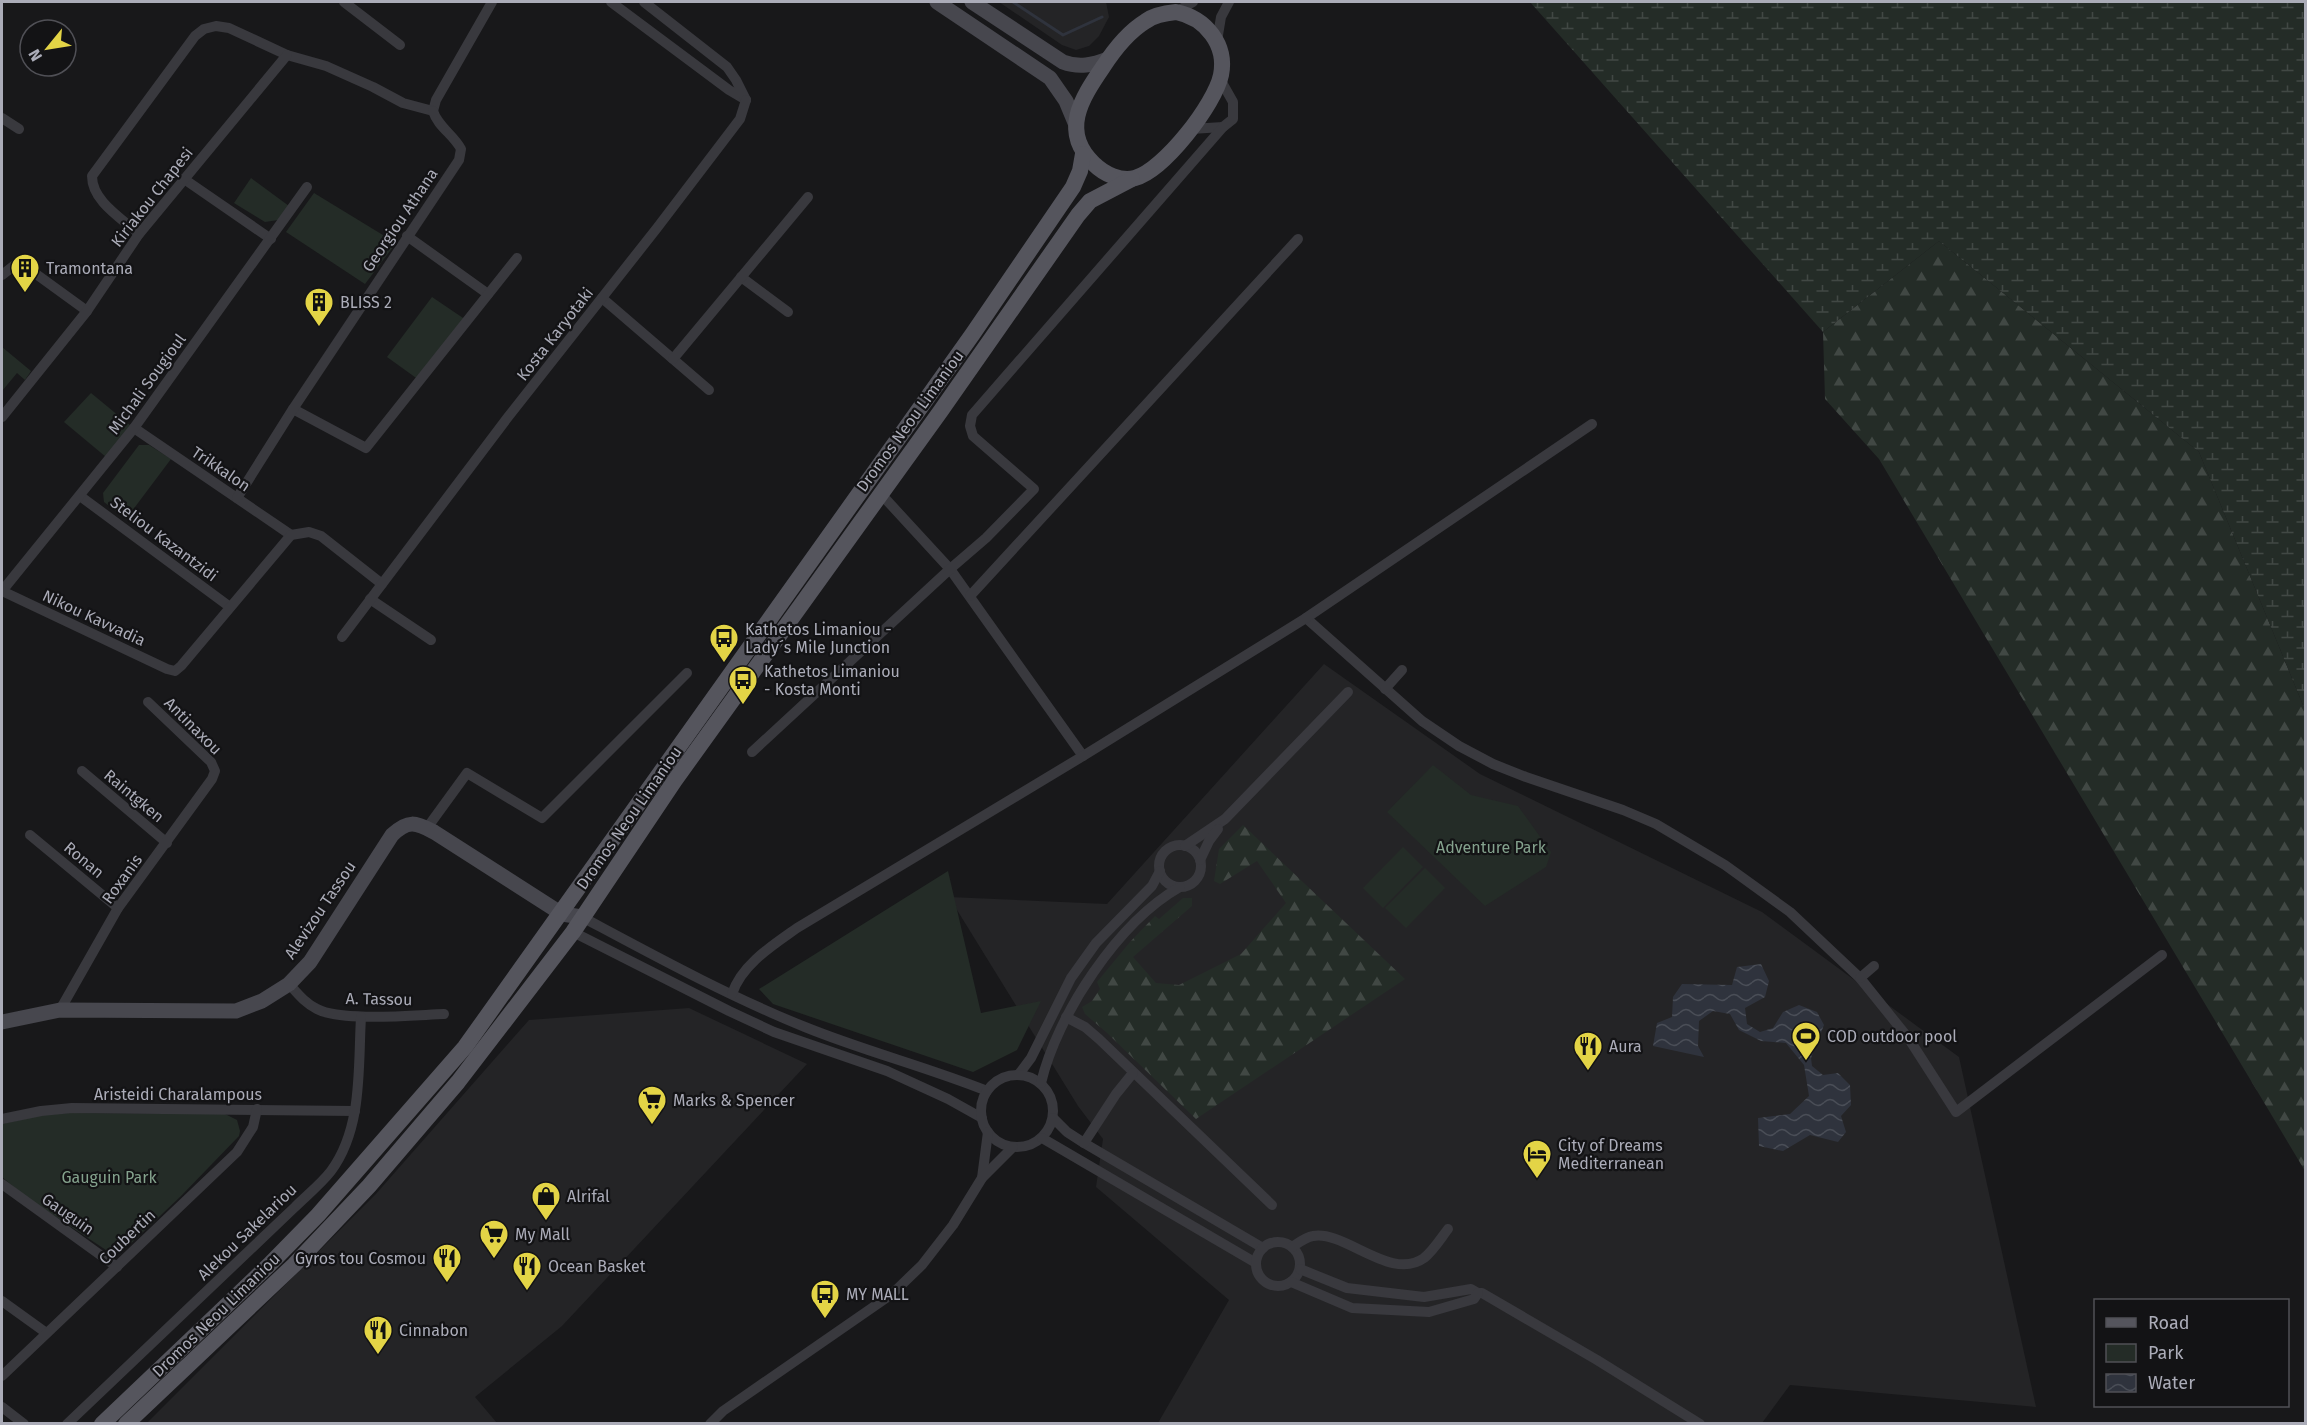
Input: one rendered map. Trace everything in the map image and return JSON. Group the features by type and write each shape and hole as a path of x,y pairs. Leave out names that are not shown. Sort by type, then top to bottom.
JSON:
{"main road":[{"path":"1176,12 1199,21 1217,41 1222,60 1220,79 1191,129 1158,166 1132,179 1114,177 1100,171 1083,154 1078,143 1076,125 1078,107 1084,93 1122,42 1148,19 1176,12"},
{"name":"Dromos Neou Limaniou","path":"102,1424 269,1265 365,1163 465,1047 562,914 972,335 1072,187 1080,171 1083,154"},
{"name":"Dromos Neou Limaniou","path":"126,1424 294,1265 369,1186 458,1082 573,932 675,780 1078,215 1090,201 1132,179"}],"street":[{"path":"344,2 400,45"},
{"path":"139,234 96,195 92,186 92,176 195,36 204,28 216,26 230,28 287,55 326,66 403,103 433,111 436,100 492,2"},
{"path":"611,2 729,90 746,100"},
{"path":"644,2 727,68 746,100"},
{"path":"938,2 1050,78 1066,101 1076,125"},
{"path":"972,2 1063,62 1086,66 1108,59"},
{"path":"1176,12 1193,2"},
{"path":"1217,41 1221,17 1228,2"},
{"name":"Kiriakou Chapesi","path":"2,417 87,311 139,234 287,55"},
{"path":"752,752 986,538 1034,489 974,436 970,426 972,415 1223,127 1233,119 1233,102 1220,79"},
{"name":"Kosta Karyotaki","path":"342,637 501,426 740,119 746,100"},
{"name":"Georgiou Athana","path":"237,498 293,409 459,160 461,148 455,138 436,121 433,111"},
{"path":"2,118 18,129"},
{"path":"1191,129 1223,127"},
{"path":"184,179 271,239"},
{"name":"Michali Sougioul","path":"2,591 134,428 307,187"},
{"path":"673,359 808,197"},
{"path":"408,236 488,294"},
{"path":"970,596 1298,239"},
{"path":"293,409 366,448 517,258"},
{"path":"2,275 16,264 25,266 87,311"},
{"path":"741,277 788,312"},
{"path":"602,298 709,390"},
{"path":"732,994 735,985 751,965 772,945 797,928 1083,756 1306,618 1592,424"},
{"name":"Trikkalon","path":"134,428 291,535"},
{"path":"881,494 950,569 1083,756"},
{"name":"Steliou Kazantzidi","path":"80,496 230,607"},
{"path":"230,607 291,535 309,532 321,536 382,584"},
{"name":"Nikou Kavvadia","path":"2,591 166,669 175,670 181,666 230,607"},
{"path":"370,599 431,640"},
{"path":"1306,618 1385,689 1440,734 1459,746 1493,764 1656,824 1725,865 1790,912 1860,978 1909,1039 1956,1112 2162,956"},
{"path":"1385,689 1402,670"},
{"path":"687,673 542,818 467,773 427,828 562,914 582,917 732,994 807,1027 987,1091"},
{"path":"1041,1083 1044,1069 1066,1017 1083,985 1115,945 1162,897 1179,887 1190,885 1198,878 1200,860 1225,819 1348,692"},
{"name":"Antinaxou","path":"148,702 211,762 214,771"},
{"name":"Raintgken","path":"82,771 167,843"},
{"name":"Roxanis","path":"60,1010 118,908 212,779 214,771"},
{"path":"1185,846 1225,819"},
{"name":"Alevizou Tassou","path":"2,1022 60,1010 236,1011 262,1001 289,984 310,962 392,835 403,825 415,823 427,828"},
{"name":"Ronan","path":"30,835 118,908"},
{"path":"1179,887 1164,880 1160,871 1160,861 1165,852 1174,846 1185,846 1194,851 1200,860"},
{"path":"1019,1074 1031,1058 1071,978 1096,943 1152,886 1160,871"},
{"path":"562,914 573,932 756,1024 887,1071 948,1099 982,1118"},
{"path":"1860,978 1874,966"},
{"name":"A. Tassou","path":"289,984 305,1002 319,1011 361,1017 444,1014"},
{"name":"Alekou Sakelariou","path":"67,1424 287,1215 331,1170 347,1140 355,1111 361,1017"},
{"path":"1066,1017 1085,1027 1100,1039 1272,1205"},
{"path":"1084,1143 1116,1094 1133,1073"},
{"path":"1019,1074 1041,1083 1053,1103 1053,1118 1042,1138 1028,1145 1013,1147 999,1142 988,1132 982,1118 982,1103 987,1091 998,1080 1019,1074"},
{"name":"Aristeidi Charalampous","path":"2,1119 41,1111 72,1108 355,1111"},
{"name":"Coubertin","path":"2,1376 45,1332 117,1267 237,1152 254,1127 256,1109"},
{"path":"1053,1118 1067,1132 1084,1143 1263,1248"},
{"path":"982,1178 988,1132"},
{"path":"1042,1138 1256,1263"},
{"path":"710,1424 723,1411 892,1294 922,1265 947,1233 982,1178 1013,1147"},
{"name":"Gauguin","path":"2,1184 117,1267"},
{"path":"1292,1247 1312,1236 1330,1236 1355,1249 1400,1265 1423,1258 1449,1229"},
{"path":"1280,1242 1292,1247 1299,1256 1300,1269 1291,1282 1276,1287 1267,1283 1259,1275 1256,1263 1263,1248 1280,1242"},
{"path":"1300,1269 1347,1288 1424,1297 1471,1289 1482,1293 1597,1360 1700,1424"},
{"path":"1291,1282 1352,1308 1429,1312 1474,1299 1478,1293"},
{"path":"2,1301 45,1332"},
{"path":"2,1407 24,1424"}],"shaded area":[{"path":"999,2 1106,2 1109,17 1099,36 1089,46 1076,50 1062,45"},
{"name":"City of Dreams Mediterranean","path":"1324,664 1480,774 1762,912 1959,1057 2036,1407 1790,1385 1762,1423 1158,1423 1229,1300 1096,1187 1103,1139 1078,1106 949,897 1107,904"},
{"path":"689,1008 807,1064 562,1326 475,1397 497,1423 146,1424 375,1195 529,1020"}],"green space":[{"path":"1530,2 2305,2 2305,710 2199,452 1939,241 1823,332"},
{"path":"251,178 289,206 278,220 265,222 234,203"},
{"path":"314,193 396,243 365,284 286,232"},
{"path":"1939,241 2199,452 2305,710 2305,1171 1879,459 1825,399 1823,332"},
{"path":"432,297 466,320 419,380 387,357"},
{"path":"2,347 31,371 25,380 17,373 2,391"},
{"path":"91,393 131,426 106,457 64,422"},
{"path":"139,445 149,445 171,459 126,519 104,502 103,493"},
{"name":"Adventure Park","path":"1433,765 1471,795 1518,806 1551,852 1546,867 1485,906 1387,812"},
{"path":"1243,825 1405,979 1196,1119 1085,1014 1082,1007 1092,1001 1100,989 1097,982 1130,942 1155,916 1159,919 1183,898 1192,898 1192,906 1133,957 1156,983 1179,985 1241,954 1286,903 1257,861 1220,884 1214,881 1219,849"},
{"path":"1403,847 1423,867 1383,908 1363,888"},
{"path":"1425,868 1445,888 1406,928 1385,908"},
{"path":"948,871 981,1013 1041,1001 1017,1050 973,1072 773,1004 759,989"},
{"name":"Gauguin Park","path":"68,1113 225,1114 237,1120 240,1131 239,1136 181,1196 122,1252 109,1252 26,1197 2,1177 2,1124 42,1115"}],"water":[{"name":"COD outdoor pool","path":"1761,964 1769,981 1765,997 1745,1008 1747,1024 1760,1032 1773,1028 1783,1012 1799,1005 1817,1012 1824,1025 1811,1058 1812,1066 1823,1075 1838,1073 1850,1085 1851,1105 1841,1116 1846,1132 1838,1142 1810,1135 1783,1151 1759,1146 1758,1118 1790,1114 1809,1096 1804,1065 1786,1043 1761,1041 1739,1030 1730,1014 1713,1011 1699,1021 1698,1046 1704,1057 1653,1046 1657,1023 1672,1017 1673,997 1682,984 1732,985 1737,967"}],"waterway":[{"path":"1013,2 1063,35 1102,17"}],"place":[{"name":"Tramontana","path":"25,294"},
{"name":"BLISS 2","path":"319,328"},
{"name":"Kathetos Limaniou - Lady´s Mile Junction","path":"724,664"},
{"name":"Kathetos Limaniou - Kosta Monti","path":"743,706"},
{"name":"COD outdoor pool","path":"1806,1062"},
{"name":"Aura","path":"1588,1072"},
{"name":"Marks & Spencer","path":"652,1126"},
{"name":"City of Dreams Mediterranean","path":"1537,1180"},
{"name":"Alrifal","path":"546,1222"},
{"name":"My Mall","path":"494,1260"},
{"name":"Gyros tou Cosmou","path":"447,1284"},
{"name":"Ocean Basket","path":"527,1292"},
{"name":"MY MALL","path":"825,1320"},
{"name":"Cinnabon","path":"378,1356"}]}
